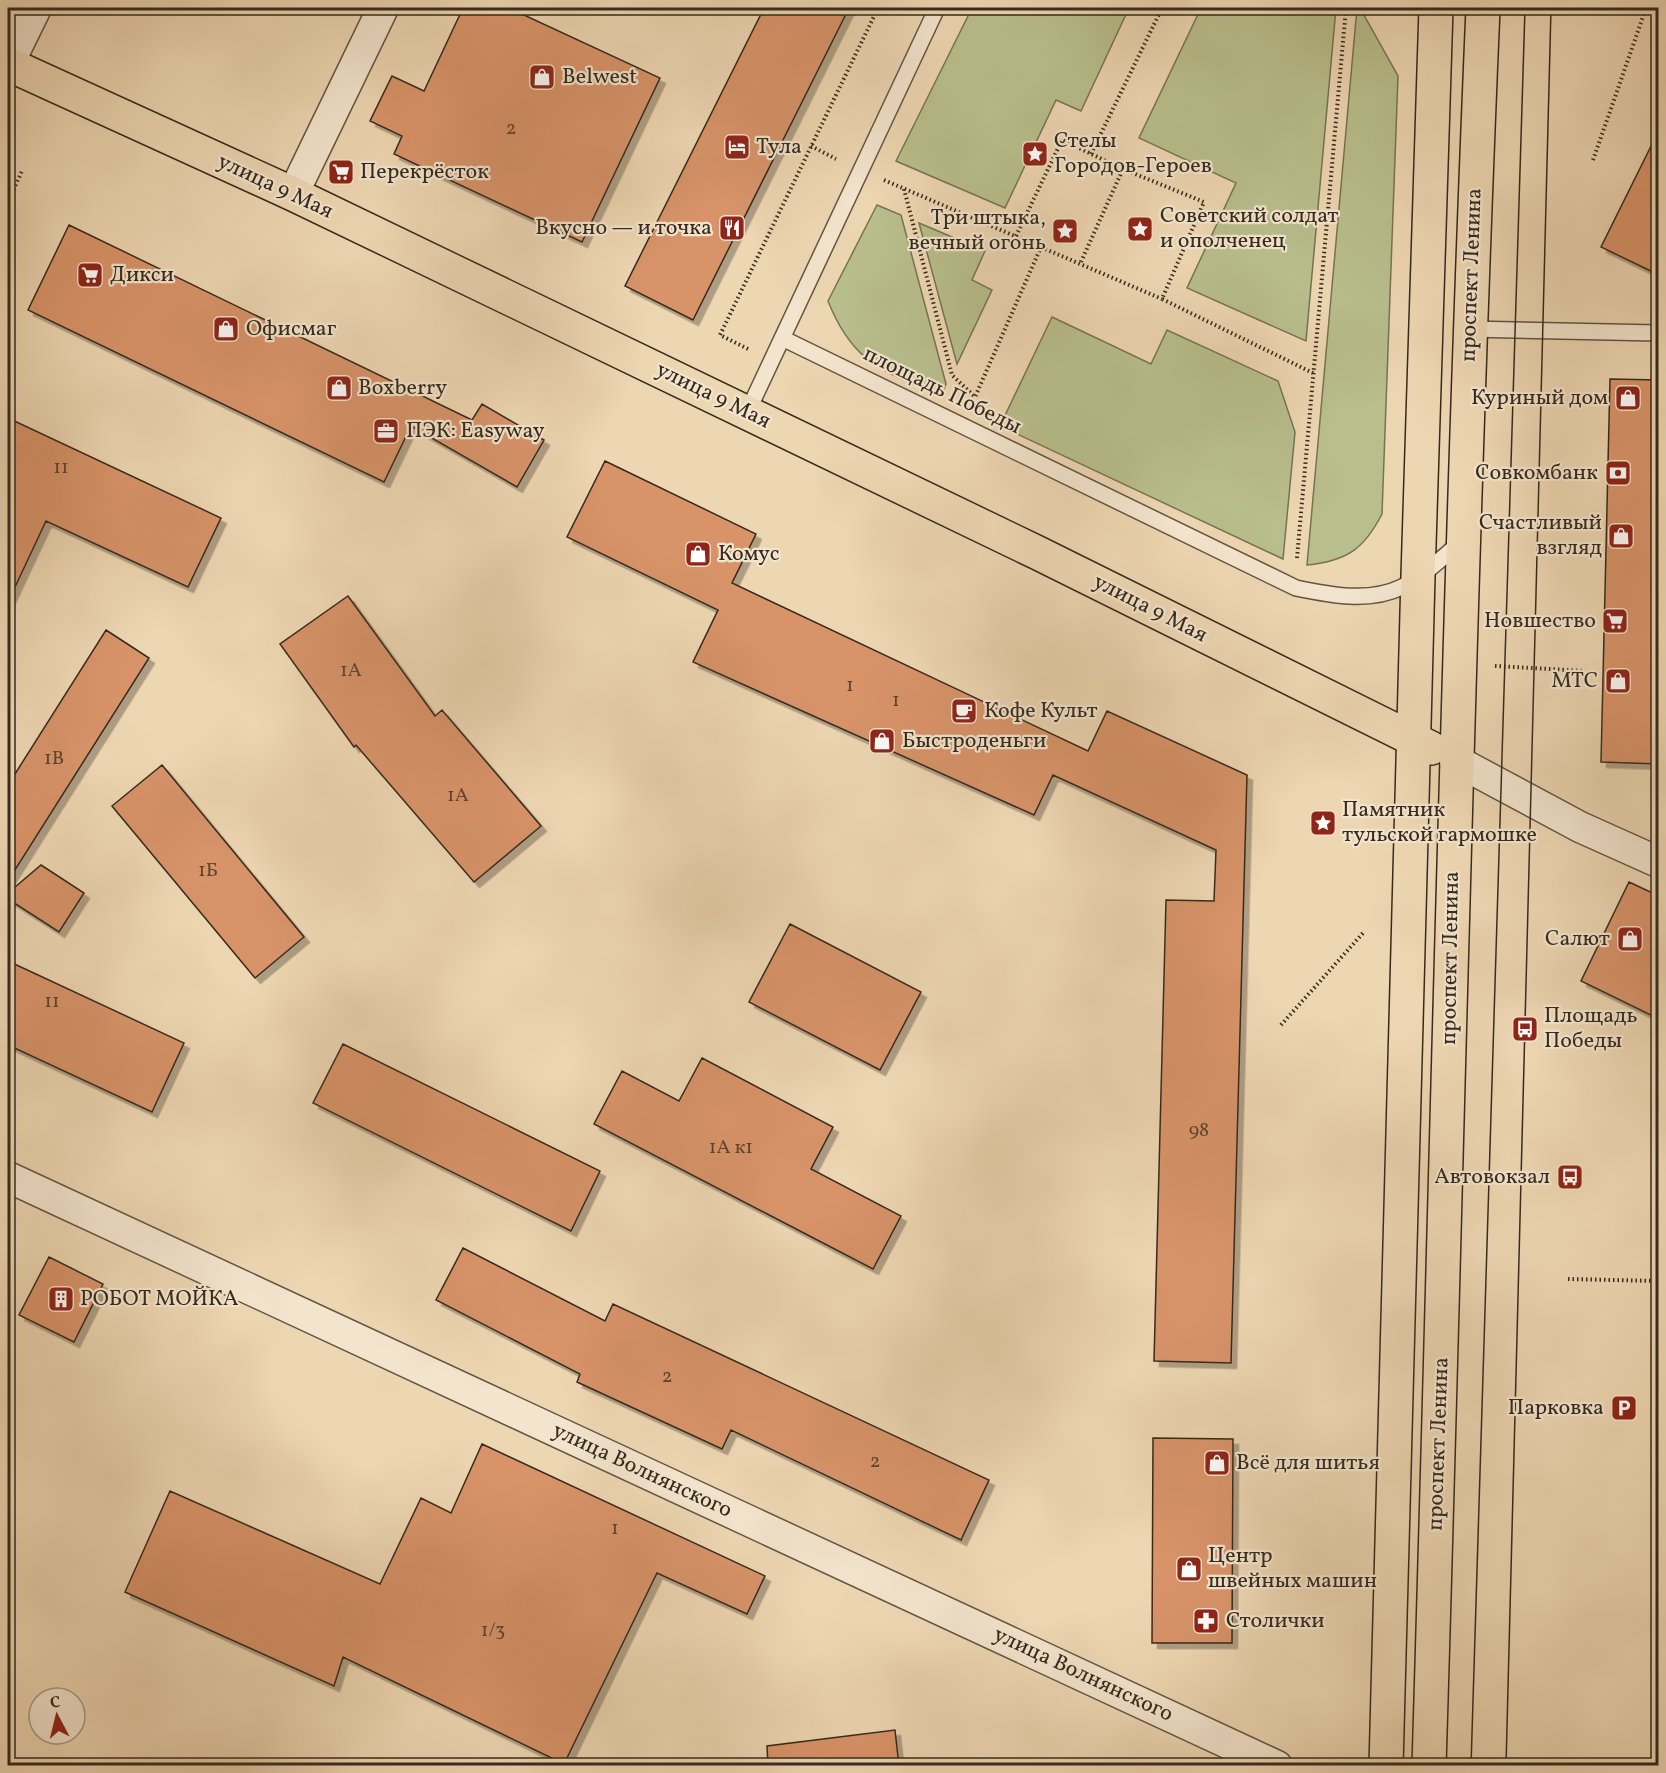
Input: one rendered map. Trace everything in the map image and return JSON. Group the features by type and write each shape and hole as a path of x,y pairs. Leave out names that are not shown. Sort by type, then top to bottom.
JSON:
{"main road":[{"name":"проспект Ленина","path":"1429,1766 1455,760 1469,329 1483,8"},
{"name":"проспект Ленина","path":"1386,1766 1418,576 1436,23"},
{"name":"улица 9 Мая","path":"8,65 293,194 1038,553 1455,760"}],"street":[{"path":"8,65 36,8"},
{"path":"293,194 383,8"},
{"path":"1455,760 1580,827 1659,862"},
{"name":"улица Волнянского","path":"8,1177 1277,1766"}],"lane":[{"path":"747,413 937,8"},
{"path":"1469,329 1659,333"},
{"name":"площадь Победы","path":"782,338 1296,588 1341,596 1373,595 1404,586 1462,541"}],"path":[{"path":"771,361 720,335 878,8"},
{"path":"1091,154 1162,8"},
{"path":"1296,562 1346,8"},
{"path":"1593,160 1646,8"},
{"path":"1016,236 1062,140 1123,169 1204,202 1162,299"},
{"path":"1080,264 1123,169"},
{"path":"8,202 22,171"},
{"path":"1041,247 975,397 952,375 904,189 1016,236 1162,299 1313,373"},
{"path":"1491,666 1584,671"},
{"path":"1281,1025 1363,933"},
{"path":"1568,1279 1659,1281"}],"green space":[{"path":"972,8 1129,8 1081,111 1056,100 1005,208 896,161"},
{"path":"1201,8 1336,8 1306,341 1187,288 1236,183 1139,138"},
{"path":"1357,8 1360,8 1398,76 1382,514 1368,536 1353,551 1333,560 1307,565"},
{"path":"877,205 901,215 946,384 941,397 886,371 859,352 848,339 828,301"},
{"path":"919,223 985,251 972,280 992,290 957,364"},
{"path":"1052,317 1151,364 1167,330 1278,381 1295,432 1283,559 1000,426"}],"building":[{"path":"463,8 509,8 660,78 582,242 394,154 402,136 370,121 392,76 424,91"},
{"name":"Тула","path":"764,8 849,8 693,320 625,286"},
{"path":"1659,130 1659,275 1601,247"},
{"path":"69,225 472,420 482,404 544,440 517,487 411,426 384,482 28,310"},
{"path":"1610,379 1659,380 1659,764 1601,762"},
{"path":"8,418 221,518 188,587 46,521 8,602"},
{"path":"605,461 756,534 732,583 1088,751 1107,711 1247,775 1231,1363 1154,1361 1166,900 1214,901 1216,850 1053,775 1034,815 693,662 718,610 567,537"},
{"path":"348,596 435,716 442,710 541,826 474,882 356,745 354,747 280,644"},
{"path":"106,630 149,658 8,881 8,785"},
{"path":"162,765 304,937 255,978 112,806"},
{"path":"41,865 84,893 59,932 8,899 8,893"},
{"name":"Салют","path":"1629,882 1659,896 1659,1019 1581,981"},
{"path":"790,924 921,992 880,1070 749,1002"},
{"path":"8,961 184,1043 152,1112 8,1045"},
{"path":"343,1044 600,1171 571,1231 313,1103"},
{"path":"702,1058 833,1127 811,1169 901,1216 873,1269 594,1124 622,1071 679,1101"},
{"path":"463,1248 605,1321 613,1304 989,1480 961,1540 731,1430 722,1449 577,1382 580,1374 436,1300"},
{"name":"РОБОТ МОЙКА","path":"49,1257 103,1284 74,1342 19,1315"},
{"path":"1153,1438 1233,1439 1232,1643 1152,1643"},
{"path":"482,1444 765,1576 747,1614 657,1573 564,1764 343,1657 334,1686 125,1592 170,1491 380,1584 421,1498 451,1513"},
{"path":"895,1730 899,1766 768,1766 767,1746"}],"tram line":[{"path":"1471,1766 1525,8"},
{"path":"1506,1766 1551,8"}],"place":[{"name":"Belwest","path":"542,77"},
{"name":"Тула","path":"737,147"},
{"name":"Стелы Городов-Героев","path":"1035,154"},
{"name":"Перекрёсток","path":"341,172"},
{"name":"Вкусно — и точка","path":"732,228"},
{"name":"Советский солдат и ополченец","path":"1140,229"},
{"name":"Три штыка, вечный огонь","path":"1065,231"},
{"name":"Дикси","path":"90,275"},
{"name":"Офисмаг","path":"226,329"},
{"name":"Boxberry","path":"339,388"},
{"name":"Куриный дом","path":"1628,398"},
{"name":"ПЭК: Easyway","path":"386,431"},
{"name":"Совкомбанк","path":"1618,473"},
{"name":"Счастливый взгляд","path":"1621,536"},
{"name":"Комус","path":"698,554"},
{"name":"Новшество","path":"1615,621"},
{"name":"МТС","path":"1618,681"},
{"name":"Кофе Культ","path":"964,711"},
{"name":"Быстроденьги","path":"882,741"},
{"name":"Памятник тульской гармошке","path":"1323,823"},
{"name":"Салют","path":"1630,939"},
{"name":"Площадь Победы","path":"1525,1029"},
{"name":"Автовокзал","path":"1570,1177"},
{"name":"РОБОТ МОЙКА","path":"61,1299"},
{"name":"Парковка","path":"1624,1408"},
{"name":"Всё для шитья","path":"1217,1463"},
{"name":"Центр швейных машин","path":"1189,1569"},
{"name":"Столички","path":"1206,1621"}]}
